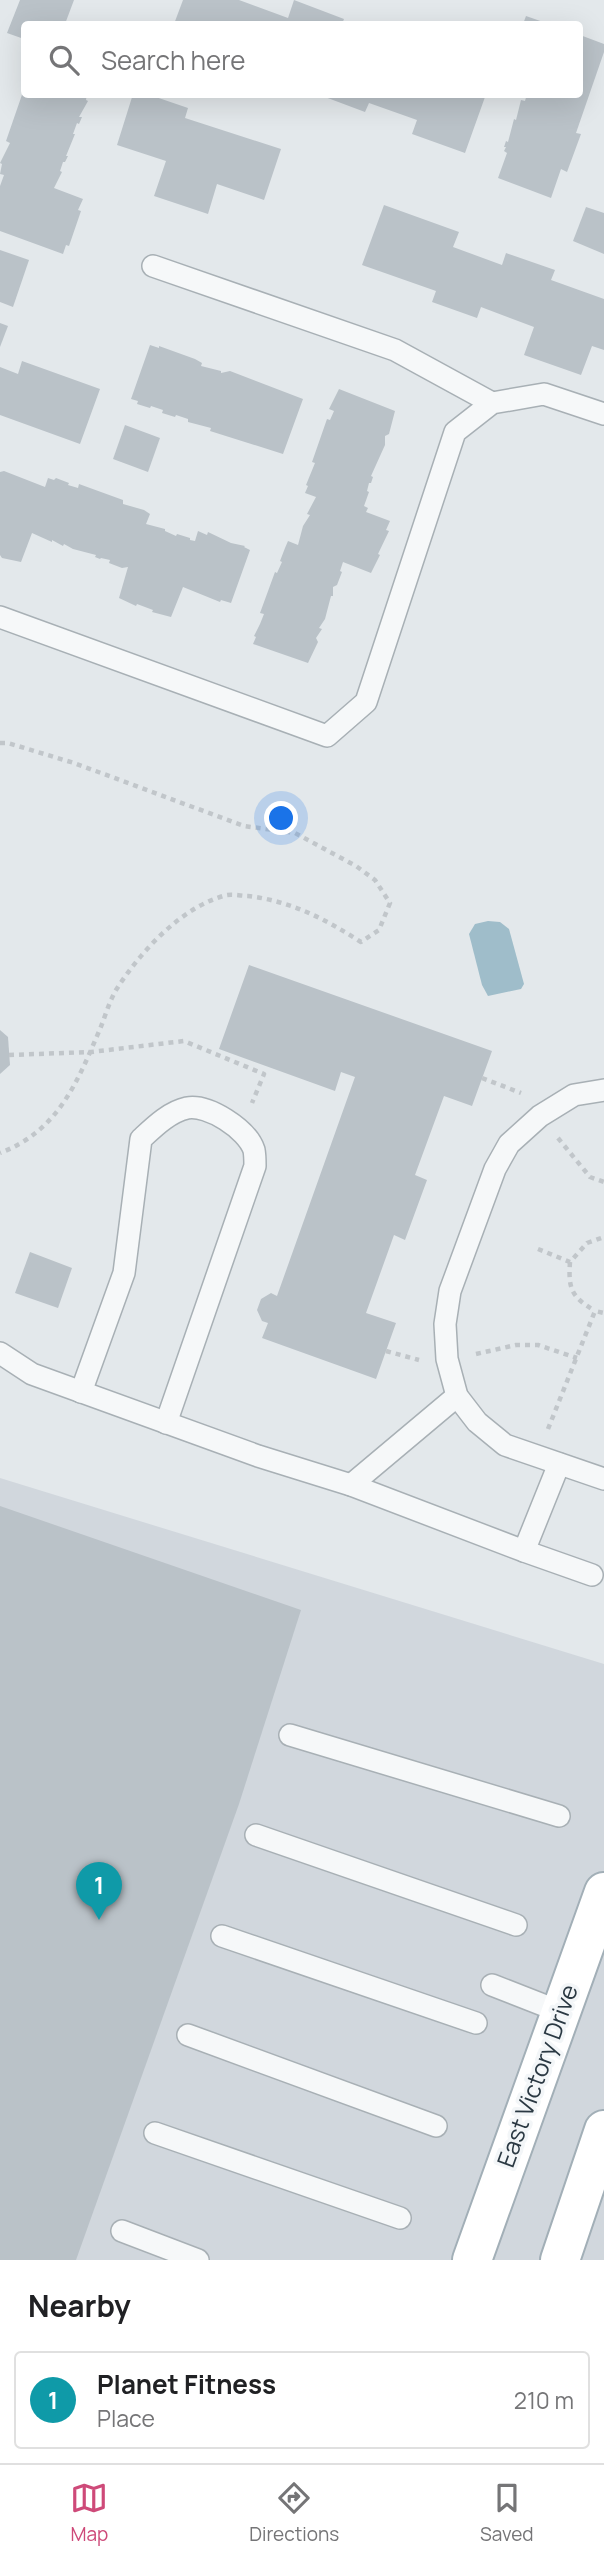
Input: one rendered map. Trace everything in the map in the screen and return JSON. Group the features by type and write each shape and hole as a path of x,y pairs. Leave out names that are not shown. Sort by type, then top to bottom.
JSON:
{"main road":[{"name":"East Victory Drive","path":"472,2260 604,1892"},
{"path":"560,2260 604,2130"}],"lane":[{"path":"153,266 395,350 492,403"},
{"path":"0,617 327,736 366,702 455,432 492,403 544,394 604,414"},
{"path":"604,1090 574,1095 540,1116 509,1144 495,1169 450,1291 445,1324 447,1359 457,1396 477,1422 505,1445 604,1479"},
{"path":"81,1392 124,1273 141,1139 172,1114 188,1108 204,1109 221,1115 249,1141 254,1151 255,1167 166,1423"},
{"path":"0,1353 32,1374 166,1423 351,1485 592,1575"},
{"path":"351,1485 457,1396"},
{"path":"524,1551 559,1464"},
{"path":"290,1735 559,1816"},
{"path":"256,1835 516,1925"},
{"path":"222,1936 476,2023"},
{"path":"492,1984 561,2012"},
{"path":"188,2035 436,2126"},
{"path":"155,2133 400,2218"},
{"path":"122,2231 198,2260"}],"path":[{"path":"0,743 74,762 244,826 295,833 376,880 390,903 379,930 361,942 324,919 273,899 229,894 197,908 173,924 116,991 65,1105 23,1144 0,1153"},
{"path":"9,1055 90,1052 184,1041 264,1074 240,1133"},
{"path":"604,1237 587,1243 570,1262 569,1282 577,1300 604,1313"},
{"path":"538,1249 570,1262"},
{"path":"537,1456 596,1311"},
{"path":"386,1351 430,1362 492,1352 516,1345 538,1345 577,1358"}],"shaded area":[{"path":"0,1478 604,1664 604,2260 0,2260"}],"water":[{"path":"500,922 509,929 524,984 521,989 488,996 482,985 469,934 475,924"}],"building":[{"path":"20,0 74,0 66,21 21,21 21,38 7,33"},
{"path":"183,0 239,0 288,18 294,0 344,19 343,21 175,21"},
{"path":"526,16 540,21 524,21"},
{"path":"583,36 604,44 604,52 576,133 581,134 567,172 561,169 551,198 498,178 507,153 504,151 506,141 508,142 521,100 525,101 526,98 583,98"},
{"path":"21,98 86,98 88,101 79,117 82,117 79,124 77,123 68,156 63,162 62,172 54,188 83,199 69,246 66,245 63,254 0,231 0,186 4,175 0,174 0,163 10,143 6,141"},
{"path":"132,98 159,98 188,108 185,118 281,149 264,200 217,184 208,214 154,196 166,161 117,145"},
{"path":"328,98 485,98 465,153 412,134 417,120 369,103 365,112"},
{"path":"384,205 459,232 453,247 502,265 506,253 555,270 551,280 604,299 604,350 592,346 581,375 524,355 534,327 481,307 477,318 432,302 436,291 362,265"},
{"path":"586,207 604,213 604,254 573,241"},
{"path":"0,250 29,260 13,307 0,302"},
{"path":"0,323 8,326 0,347"},
{"path":"150,345 195,359 202,363 201,366 221,373 230,371 303,399 283,454 210,431 211,428 188,422 188,419 162,413 163,410 137,404 138,401 131,399"},
{"path":"22,361 100,389 80,444 0,415 0,367 18,374"},
{"path":"339,389 395,411 389,434 385,436 385,445 371,476 373,477 364,506 368,508 366,512 390,521 386,530 389,531 371,573 343,562 325,619 319,628 322,629 316,638 318,642 308,663 253,644 264,614 260,613 288,541 298,545 303,526 310,515 307,514 316,497 305,493 308,486 306,485 327,419 330,420 334,411 329,409"},
{"path":"125,425 160,438 148,472 113,459"},
{"path":"4,471 45,487 48,478 56,478 69,483 68,485 78,488 79,484 123,500 123,504 150,514 146,524 165,529 176,536 177,534 195,541 198,531 207,535 208,532 231,543 245,546 250,550 231,603 220,602 183,587 171,617 152,612 153,610 119,598 128,567 122,568 109,563 110,560 100,559 95,557 96,555 64,544 63,546 32,533 21,562 2,558 0,472"},
{"path":"249,965 492,1051 472,1106 444,1096 415,1175 427,1180 405,1240 394,1235 366,1313 396,1323 376,1379 262,1338 268,1323 262,1321 257,1310 261,1299 271,1293 277,1296 355,1077 341,1072 335,1091 219,1049"},
{"path":"0,1030 8,1037 10,1065 0,1074"},
{"path":"30,1252 72,1268 58,1308 15,1293"},
{"path":"0,1506 301,1610 239,1804 76,2260 0,2260"}],"place":[{"name":"Planet Fitness","path":"99,1920"}]}
